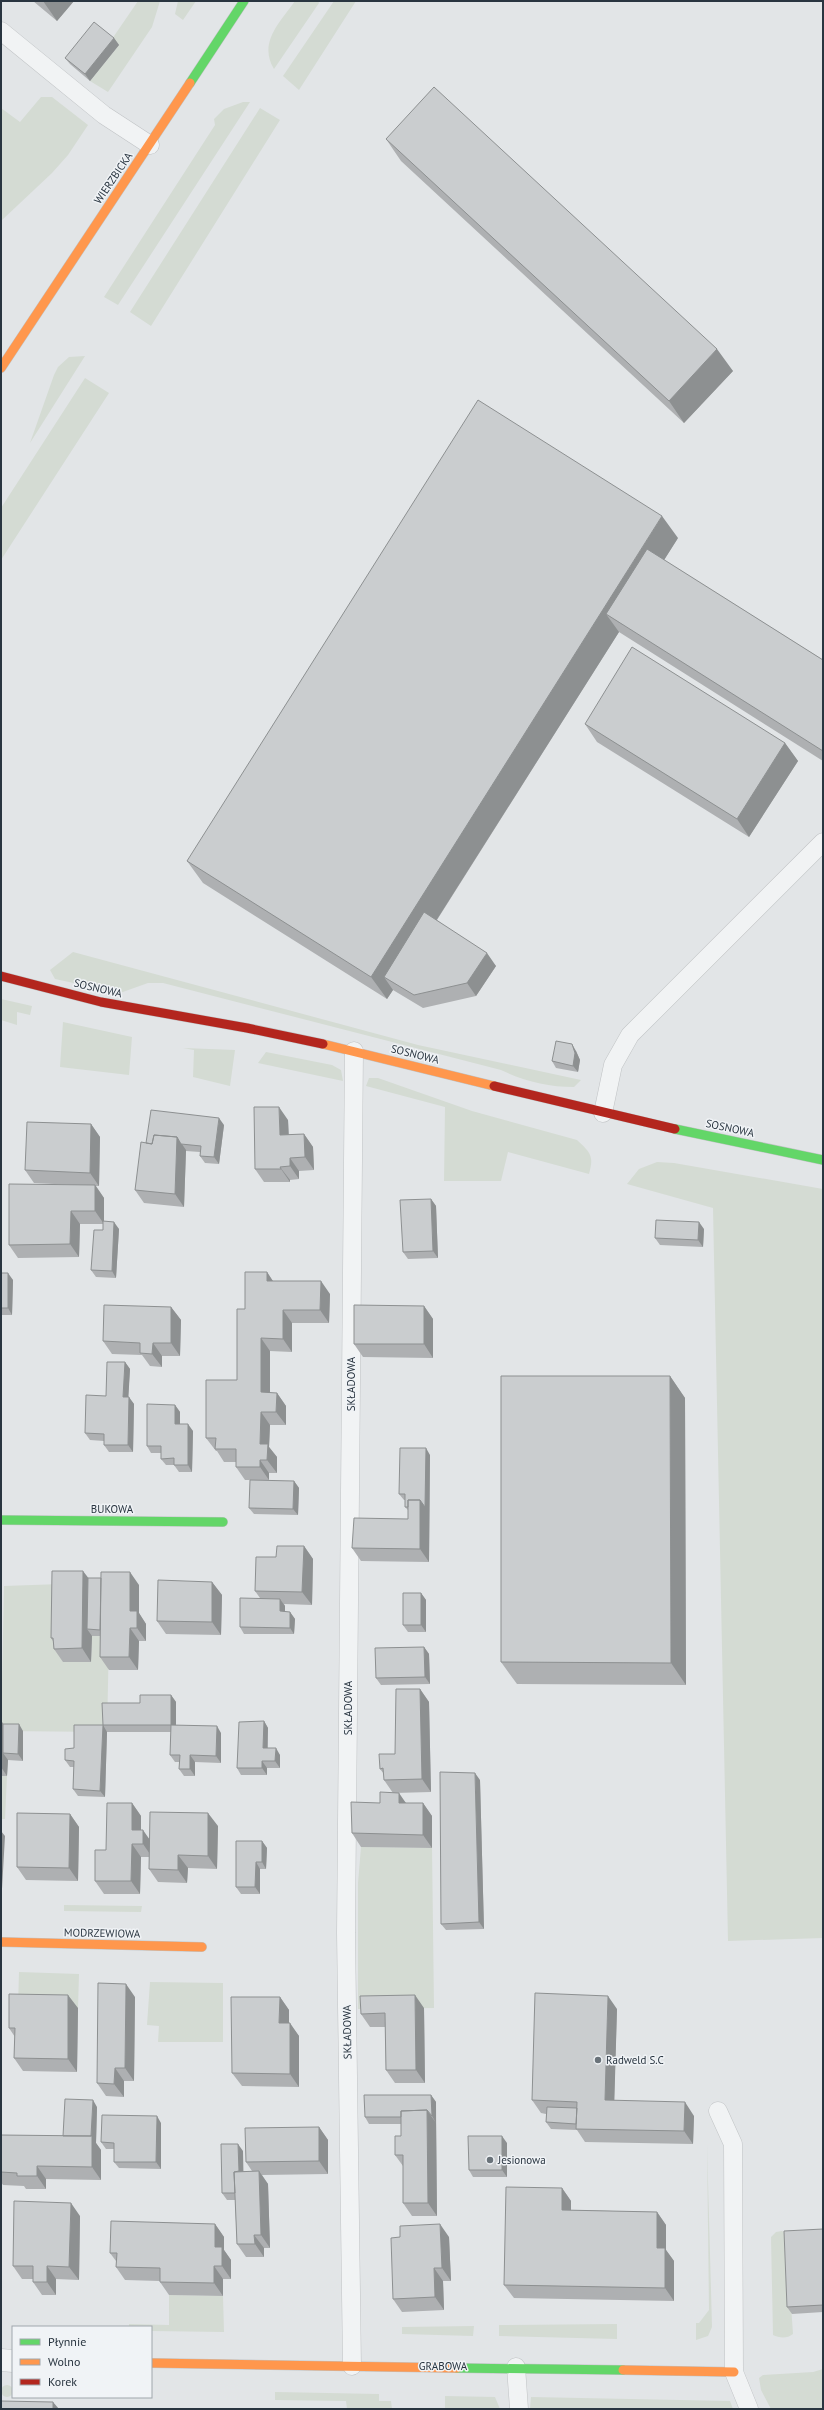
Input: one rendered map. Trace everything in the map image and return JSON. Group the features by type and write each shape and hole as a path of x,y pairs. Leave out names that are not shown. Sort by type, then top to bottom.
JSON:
{"street":[{"name":"WIERZBICKA","path":"1,368 244,1"},
{"name":"SOSNOWA","path":"1,976 101,1002 247,1028 354,1051 603,1113 823,1160"},
{"name":"BUKOWA","path":"1,1520 223,1522"},
{"name":"MODRZEWIOWA","path":"1,1942 202,1947"},
{"path":"1,2360 12,2360"},
{"name":"GRABOWA","path":"152,2363 516,2367 734,2372"}],"lane":[{"path":"1,31 104,115 150,145"},
{"path":"603,1113 613,1065 630,1035 823,842"},
{"name":"SKŁADOWA","path":"352,2366 346,1933 354,1051"},
{"path":"718,2111 733,2144 734,2372 749,2409"},
{"path":"516,2367 519,2409"}],"shaded area":[{"path":"138,1 160,1 152,27 108,92 90,81 119,45 112,39"},
{"path":"178,1 196,1 183,20 175,14"},
{"path":"295,1 318,1 319,3 274,69 268,50 270,42 273,33"},
{"path":"334,1 356,1 299,90 283,76"},
{"path":"41,97 52,97 88,125 68,155 52,173 1,221 1,108 20,122"},
{"path":"243,102 250,102 118,305 104,297 215,125 214,119 224,109"},
{"path":"260,108 280,120 151,326 130,312"},
{"path":"85,356 30,443 58,367 69,357"},
{"path":"85,378 109,393 1,560 1,508"},
{"path":"73,952 418,1045 581,1080 574,1087 536,1083 501,1070 163,983 148,983 120,993 55,979 50,970"},
{"path":"1,999 32,1006 30,1015 17,1012 17,1025 1,1020"},
{"path":"63,1022 132,1037 129,1075 60,1067"},
{"path":"183,1048 235,1050 230,1086 193,1077 194,1050"},
{"path":"266,1052 332,1065 341,1070 343,1081 258,1063"},
{"path":"369,1078 378,1078 472,1111 577,1140 590,1155 591,1163 589,1174 508,1152 501,1181 444,1181 445,1107 366,1086"},
{"path":"657,1162 674,1163 823,1189 823,1938 728,1941 713,1208 627,1184 639,1169"},
{"path":"61,1584 91,1661 92,1636 109,1636 107,1732 1,1731 4,1586"},
{"path":"1,1776 7,1776 5,1819 1,1819"},
{"path":"361,1847 432,1848 434,2008 358,2009 358,1883"},
{"path":"64,1905 142,1906 141,1912 64,1911"},
{"path":"19,1972 79,1974 78,2008 18,2007"},
{"path":"150,1982 223,1983 223,2042 158,2042 159,2026 147,2025"},
{"path":"707,2144 712,2327 708,2336 696,2340 696,2323 699,2323 709,2310"},
{"path":"782,2231 786,2233 793,2334 783,2338 773,2335 771,2237 776,2232"},
{"path":"169,2295 223,2296 224,2332 152,2331 152,2326 129,2326 129,2324 169,2325"},
{"path":"617,2324 617,2339 499,2336 499,2325"},
{"path":"474,2326 473,2336 402,2334 402,2327"},
{"path":"823,2369 823,2409 771,2409 761,2390 759,2378 763,2375 813,2372"},
{"path":"5,2385 9,2385 11,2387 12,2394 9,2397 5,2397 1,2393 1,2389"},
{"path":"275,2392 379,2394 379,2401 391,2401 392,2409 347,2409 346,2401 275,2400"},
{"path":"445,2396 495,2397 500,2409 445,2409"},
{"path":"531,2397 730,2401 733,2409 530,2409"}],"building":[{"path":"94,22 114,38 85,74 65,58"},
{"path":"434,87 717,349 669,401 386,139"},
{"path":"478,400 662,516 371,977 187,861"},
{"path":"647,549 823,660 823,751 606,614"},
{"path":"632,647 785,743 737,819 585,724"},
{"path":"424,912 487,953 467,983 414,995 384,977"},
{"path":"556,1041 572,1044 575,1053 573,1066 552,1061"},
{"path":"254,1107 279,1107 280,1135 304,1134 305,1157 290,1158 290,1166 280,1167 281,1169 255,1169"},
{"path":"151,1110 219,1118 214,1157 200,1156 201,1146 181,1144 177,1137 154,1135 152,1144 146,1143"},
{"path":"27,1122 91,1124 90,1173 25,1170"},
{"path":"154,1135 177,1137 175,1194 135,1190 141,1142 152,1144"},
{"path":"9,1184 95,1185 95,1211 71,1211 70,1244 9,1245"},
{"path":"431,1199 433,1251 403,1252 400,1200"},
{"path":"656,1220 699,1222 698,1240 655,1238"},
{"path":"103,1221 114,1222 112,1271 91,1270 94,1230 103,1230"},
{"path":"245,1272 267,1272 267,1281 321,1281 320,1310 283,1310 283,1339 261,1338 261,1392 277,1393 276,1412 261,1412 260,1444 268,1444 267,1460 260,1460 260,1467 236,1467 236,1449 215,1449 216,1438 206,1438 206,1380 237,1380 237,1309 245,1309"},
{"path":"1,1273 8,1273 8,1308 1,1308"},
{"path":"104,1305 171,1307 171,1343 153,1343 152,1354 140,1353 140,1343 103,1341"},
{"path":"354,1305 424,1306 424,1344 354,1344"},
{"path":"107,1362 125,1362 123,1397 129,1397 128,1445 104,1445 104,1434 85,1433 86,1395 106,1396"},
{"path":"501,1376 670,1376 671,1663 501,1662"},
{"path":"147,1404 175,1405 175,1424 188,1424 188,1465 174,1465 174,1458 161,1459 161,1446 147,1446"},
{"path":"400,1448 426,1448 425,1507 420,1500 408,1500 408,1507 405,1507 405,1494 399,1494"},
{"path":"250,1480 294,1481 293,1509 249,1508"},
{"path":"408,1500 420,1500 420,1549 352,1548 354,1518 408,1519"},
{"path":"277,1546 304,1546 302,1592 255,1591 256,1557 276,1557"},
{"path":"52,1571 83,1571 82,1648 54,1649 53,1638 51,1638"},
{"path":"101,1572 130,1572 130,1611 137,1611 137,1628 130,1628 129,1657 100,1657"},
{"path":"88,1578 101,1578 100,1630 87,1629"},
{"path":"158,1580 212,1582 212,1622 157,1621"},
{"path":"403,1593 421,1593 421,1625 403,1625"},
{"path":"240,1598 280,1599 280,1611 290,1612 290,1628 240,1627"},
{"path":"424,1647 425,1677 376,1678 375,1648"},
{"path":"396,1689 420,1689 422,1779 384,1780 383,1768 380,1769 379,1754 395,1754"},
{"path":"140,1695 171,1695 171,1725 103,1725 102,1703 140,1703"},
{"path":"264,1721 263,1748 276,1748 275,1761 262,1761 262,1768 237,1768 239,1722"},
{"path":"3,1724 19,1724 18,1754 3,1753"},
{"path":"74,1725 103,1725 100,1791 73,1789 74,1761 65,1760 65,1749 74,1748"},
{"path":"171,1725 217,1726 216,1756 190,1755 190,1769 179,1769 180,1755 170,1755"},
{"path":"440,1772 475,1773 479,1922 441,1924"},
{"path":"380,1792 399,1793 399,1803 423,1803 423,1835 352,1833 351,1802 380,1803"},
{"path":"107,1803 132,1803 132,1830 143,1830 143,1844 132,1844 131,1881 95,1881 95,1850 106,1850"},
{"path":"150,1812 208,1813 208,1856 178,1855 178,1870 149,1869"},
{"path":"17,1813 70,1814 69,1868 17,1867"},
{"path":"236,1841 262,1841 262,1862 256,1862 255,1887 236,1887"},
{"path":"98,1983 126,1984 125,2068 115,2068 114,2084 97,2083"},
{"path":"535,1993 608,1996 605,2100 685,2102 684,2131 576,2129 577,2102 532,2100"},
{"path":"9,1994 68,1995 68,2059 14,2058 15,2028 9,2028"},
{"path":"415,1995 416,2070 386,2070 385,2013 361,2014 360,1996"},
{"path":"231,1997 280,1997 279,2023 290,2023 290,2074 232,2073"},
{"path":"364,2095 431,2095 432,2116 427,2110 401,2111 401,2117 365,2117"},
{"path":"65,2099 93,2100 91,2136 63,2136"},
{"path":"547,2107 577,2108 576,2124 546,2122"},
{"path":"427,2110 428,2203 403,2203 403,2155 395,2155 395,2136 401,2136 401,2111"},
{"path":"102,2115 157,2116 156,2162 114,2162 114,2143 101,2142"},
{"path":"319,2127 319,2161 246,2162 245,2128"},
{"path":"1,2135 92,2136 92,2167 37,2166 37,2176 17,2176 17,2173 1,2172"},
{"name":"Jesionowa","path":"468,2136 502,2136 502,2170 469,2170"},
{"path":"221,2144 238,2144 239,2171 234,2172 235,2193 222,2193"},
{"path":"259,2171 261,2235 254,2235 255,2244 237,2244 234,2172"},
{"path":"506,2187 562,2188 562,2210 657,2212 657,2248 665,2248 665,2288 504,2285"},
{"path":"14,2201 71,2203 69,2267 47,2266 47,2282 33,2282 33,2266 13,2266"},
{"path":"111,2221 215,2224 215,2247 222,2247 222,2266 214,2266 214,2283 160,2282 160,2268 116,2267 117,2253 110,2253"},
{"path":"440,2224 442,2268 434,2268 435,2297 393,2299 391,2238 400,2237 400,2226"},
{"path":"823,2229 823,2305 787,2307 784,2231"},
{"path":"1,2401 53,2402 53,2409 1,2409"}],"traffic: fast":[{"path":"190,83 244,1"},
{"path":"675,1129 823,1160"},
{"path":"1,1520 223,1522"},
{"path":"457,2368 623,2370"}],"traffic: slow":[{"path":"1,368 190,83"},
{"path":"323,1044 494,1086"},
{"path":"1,1942 202,1947"},
{"path":"152,2363 457,2368"},
{"path":"623,2370 734,2372"}],"traffic: jam":[{"path":"1,976 101,1002 247,1028 323,1044"},
{"path":"494,1086 675,1129"}],"place":[{"name":"Radweld S.C","path":"598,2060"},
{"name":"Jesionowa","path":"490,2160"}]}
